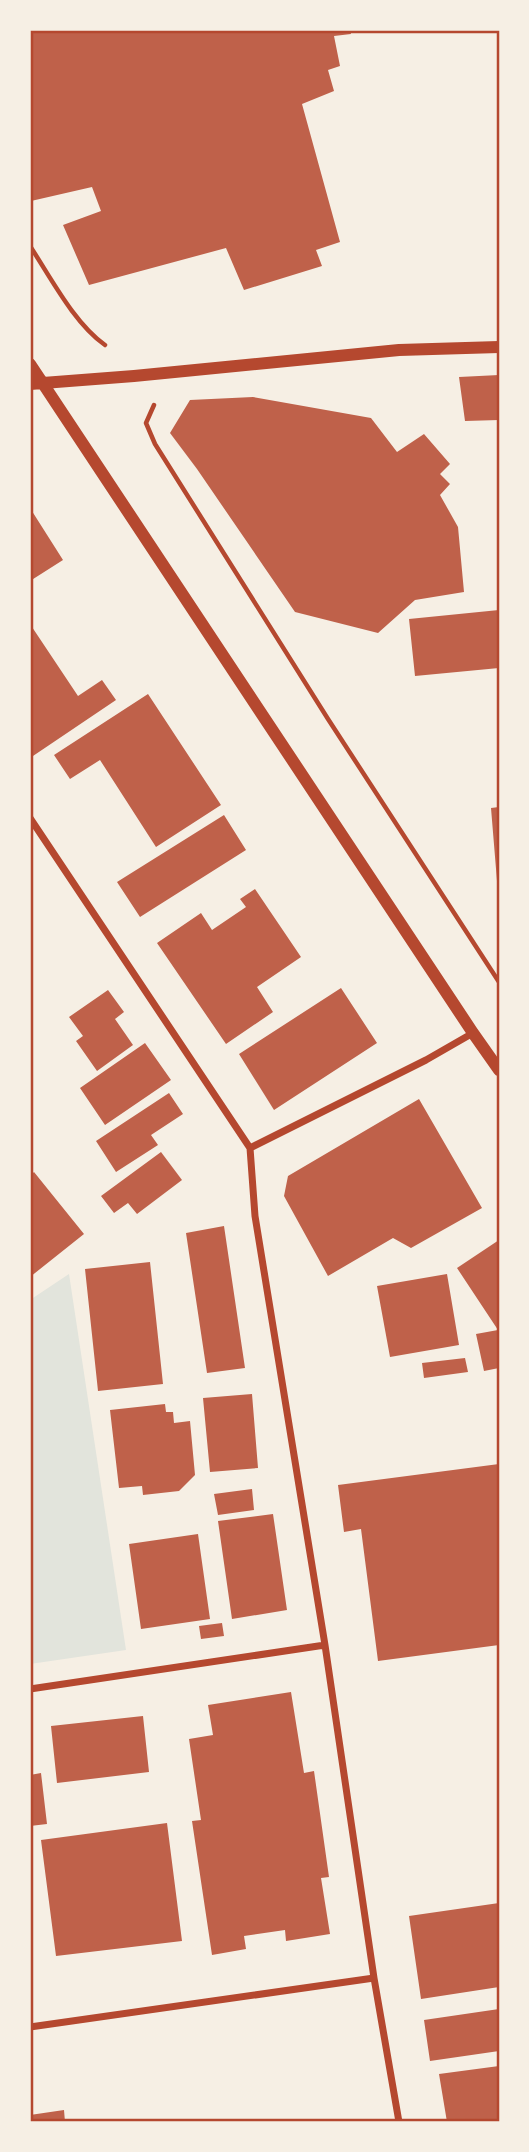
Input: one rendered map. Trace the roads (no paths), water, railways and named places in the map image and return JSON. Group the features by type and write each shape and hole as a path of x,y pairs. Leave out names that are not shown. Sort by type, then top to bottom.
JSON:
{"street":[{"path":"30,384 399,350 499,347"},
{"path":"30,364 499,1070"},
{"path":"30,818 250,1148 255,1216 326,1645 374,1978 399,2122"},
{"path":"250,1148 426,1060 472,1033"},
{"path":"30,1689 326,1645"},
{"path":"30,2027 374,1978"}]}
